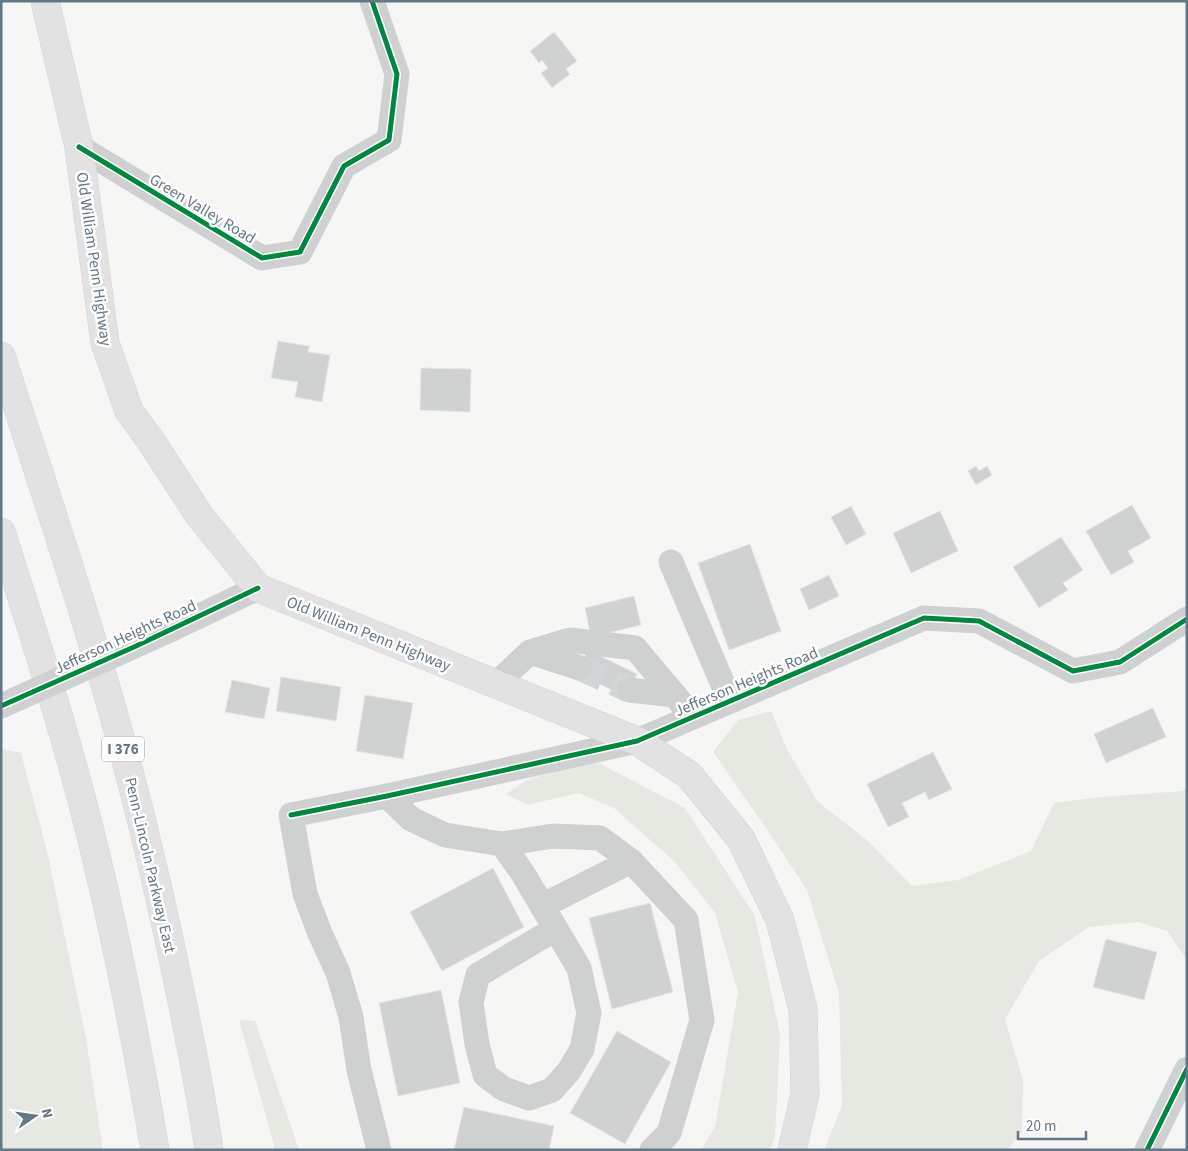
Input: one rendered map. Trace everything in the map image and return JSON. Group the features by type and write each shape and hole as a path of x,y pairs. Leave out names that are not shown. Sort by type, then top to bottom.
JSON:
{"main road":[{"name":"Old William Penn Highway","path":"45,1 79,147 105,343 129,411 200,514 258,588 636,741 689,775 741,839 780,920 803,1010 805,1094 792,1150"},
{"name":"Penn-Lincoln Parkway East","path":"1,356 90,632 146,838 174,958 210,1150"},
{"path":"1,532 38,648 95,851 118,950 156,1150"}],"street":[{"name":"Green Valley Road","path":"79,147 262,258 300,252 344,166 389,140 397,74 372,1"},
{"path":"671,562 730,701"},
{"name":"Jefferson Heights Road","path":"1,706 258,588"},
{"name":"Jefferson Heights Road","path":"379,1150 359,1070 351,1017 338,973 305,894 291,815 387,796 636,741 924,618 978,621 1073,672 1120,662 1187,619"},
{"path":"496,684 530,652 570,640 635,648 693,717"},
{"path":"530,652 580,668"},
{"path":"629,690 675,695"},
{"path":"387,796 412,820 445,835 502,844 553,836 600,838 631,861 686,920 702,1020 669,1133 652,1150"},
{"path":"502,844 522,872 579,968 589,1013 582,1049 569,1071 552,1090 529,1098 504,1090 486,1075 477,1044 471,1002 478,975 555,929"},
{"path":"542,906 631,861"},
{"path":"1147,1150 1187,1069"}],"shaded area":[{"path":"771,711 787,749 817,801 868,841 912,886 958,880 1031,851 1054,803 1187,789 1187,955 1184,956 1167,931 1138,922 1089,927 1039,961 1005,1019 1023,1081 1022,1132 1007,1150 824,1150 842,1106 839,993 807,890 713,752 738,720"},
{"path":"1,749 21,753 47,851 86,1038 103,1150 1,1150"},
{"path":"593,760 685,808 755,916 780,1035 775,1137 770,1150 701,1150 715,1127 738,992 715,913 676,863 614,808 579,793 527,805 506,794 527,780"},
{"path":"239,1020 255,1021 299,1150 274,1150"}],"building":[{"path":"554,32 577,61 566,69 570,74 552,88 541,73 548,68 542,60 539,63 530,51"},
{"path":"278,341 309,346 308,352 330,355 322,402 295,397 298,382 271,378"},
{"path":"421,368 471,369 470,412 420,410"},
{"path":"976,466 979,471 987,466 992,475 976,485 968,471"},
{"path":"1132,505 1151,538 1128,551 1134,562 1111,575 1086,531"},
{"path":"851,506 866,534 846,545 831,517"},
{"path":"940,511 958,551 911,573 893,533"},
{"path":"1061,537 1083,570 1063,583 1068,590 1039,608 1013,567"},
{"path":"750,544 781,631 729,650 698,563"},
{"path":"829,575 839,596 809,610 800,589"},
{"path":"634,596 641,625 591,637 585,608"},
{"path":"588,650 637,674 626,697 577,673"},
{"path":"281,677 341,687 336,721 276,711"},
{"path":"232,680 270,688 264,719 225,712"},
{"path":"365,695 413,703 403,759 356,751"},
{"path":"1153,708 1166,737 1106,763 1094,734"},
{"path":"933,752 952,789 929,800 925,792 902,803 909,817 888,827 867,784"},
{"path":"493,868 524,927 442,971 410,912"},
{"path":"650,903 673,992 612,1009 589,918"},
{"path":"1106,939 1157,952 1144,1000 1093,987"},
{"path":"441,990 460,1083 398,1096 379,1003"},
{"path":"617,1031 671,1062 625,1144 570,1113"},
{"path":"464,1107 554,1126 549,1150 454,1150"}],"tunnel":[{"path":"580,668 629,690"}],"cycle path":[{"path":"79,147 262,258 300,252 344,166 389,140 397,74 372,1"},
{"path":"1,706 134,647 258,588"},
{"path":"291,815 637,741 924,618 979,621 1073,671 1120,662 1187,619"},
{"path":"1147,1150 1187,1069"}]}
